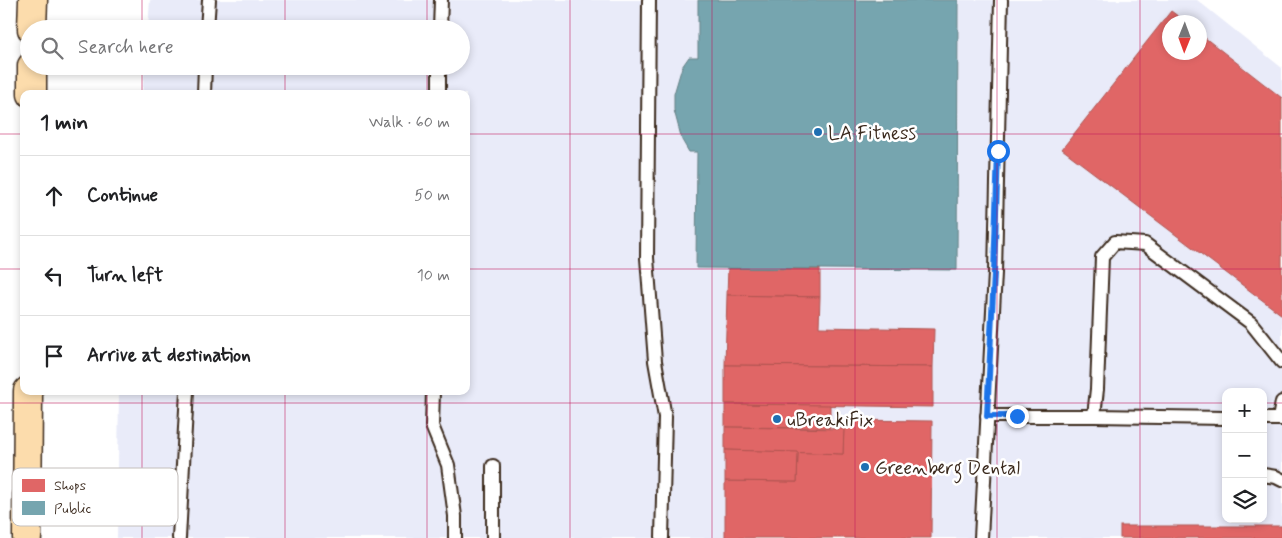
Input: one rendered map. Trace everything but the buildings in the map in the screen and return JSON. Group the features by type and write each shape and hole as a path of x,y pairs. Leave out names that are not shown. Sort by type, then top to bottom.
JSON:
{"main road":[{"path":"32,0 32,20"},
{"path":"32,75 32,90"},
{"path":"27,468 28,395"}],"lane":[{"path":"208,20 209,0"},
{"path":"440,20 441,0"},
{"path":"649,0 647,258 655,361 665,417 662,538"},
{"path":"981,538 994,273 1001,0"},
{"path":"204,90 205,75"},
{"path":"439,90 440,75"},
{"path":"1094,416 1097,389 1102,256 1115,242 1145,244 1251,323 1282,362"},
{"path":"179,538 187,395"},
{"path":"433,395 432,426 448,465 456,516 455,538"},
{"path":"1267,419 1280,419 1282,402"},
{"path":"987,416 1222,418"},
{"path":"493,466 493,538"},
{"path":"1267,475 1282,480"},
{"path":"448,538 455,523"}],"shaded area":[{"path":"150,0 1197,0 1282,68 1282,538 117,538 117,526 178,526 178,468 118,468 119,395 470,395 470,90 142,90 144,75 470,75 470,20 149,20"}],"place":[{"name":"LA Fitness","path":"818,132"},
{"name":"uBreakiFix","path":"777,419"},
{"name":"Greenberg Dental","path":"865,467"}],"route":[{"path":"998,151 987,416 1017,416"}]}
